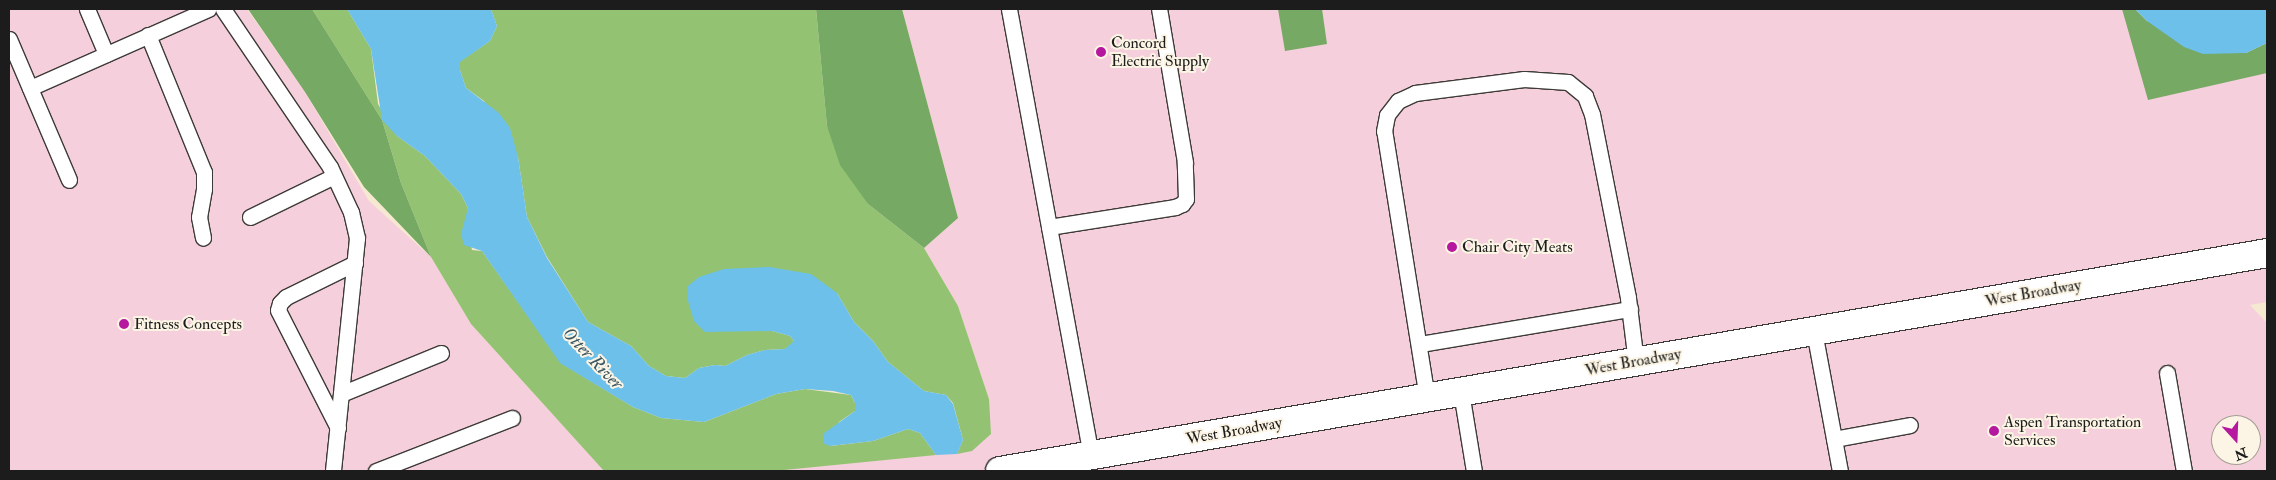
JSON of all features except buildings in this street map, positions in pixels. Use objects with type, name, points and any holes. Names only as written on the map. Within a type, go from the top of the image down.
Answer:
[{"type":"main road","name":"West Broadway","points":[[1000,471],[2267,253]]},
{"type":"lane","points":[[87,9],[106,54]]},
{"type":"lane","points":[[30,88],[208,9]]},
{"type":"lane","points":[[223,9],[334,176],[346,198],[358,238],[333,471]]},
{"type":"lane","points":[[1009,9],[1092,455]]},
{"type":"lane","points":[[1049,227],[1175,208],[1186,199],[1185,162],[1159,9]]},
{"type":"lane","points":[[148,35],[204,172],[204,189],[199,217],[204,238]]},
{"type":"lane","points":[[9,39],[69,180]]},
{"type":"lane","points":[[1427,398],[1420,344],[1384,131],[1387,115],[1398,101],[1415,93],[1524,80],[1540,80],[1568,82],[1585,96],[1592,114],[1630,309],[1636,362]]},
{"type":"lane","points":[[250,217],[334,176]]},
{"type":"lane","points":[[338,428],[278,310],[280,302],[286,297],[355,263]]},
{"type":"lane","points":[[1420,344],[1630,309]]},
{"type":"lane","points":[[1814,331],[1840,471]]},
{"type":"lane","points":[[341,394],[441,353]]},
{"type":"lane","points":[[2167,373],[2184,471]]},
{"type":"lane","points":[[1461,392],[1474,471]]},
{"type":"lane","points":[[376,471],[512,418]]},
{"type":"lane","points":[[1834,439],[1910,425]]},
{"type":"shaded area","points":[[9,9],[247,9],[305,92],[369,201],[431,257],[471,324],[604,471],[9,471]]},
{"type":"shaded area","points":[[902,9],[2267,9],[2267,302],[2250,305],[2267,323],[2267,471],[748,471],[984,441],[989,399],[958,306],[924,248],[958,218]]},
{"type":"green space","points":[[248,9],[312,9],[382,120],[401,183],[431,257],[364,187],[305,92]]},
{"type":"green space","points":[[312,9],[347,9],[371,49],[378,104],[397,136],[425,156],[461,194],[468,208],[466,221],[472,250],[482,251],[561,363],[633,407],[661,418],[704,422],[776,394],[805,389],[851,395],[855,403],[855,411],[839,422],[830,446],[873,441],[908,429],[920,433],[936,455],[774,471],[604,471],[471,324],[431,257],[401,183],[382,120]]},
{"type":"green space","points":[[491,9],[816,9],[827,126],[868,204],[924,248],[958,306],[989,399],[991,434],[972,451],[957,454],[963,440],[953,403],[946,395],[924,391],[888,362],[873,341],[854,322],[837,293],[747,330],[772,331],[790,336],[794,341],[793,344],[785,349],[765,350],[747,355],[725,366],[715,365],[699,368],[685,378],[666,376],[649,366],[631,346],[588,322],[547,257],[527,217],[518,157],[484,101],[466,88],[460,70],[459,62],[490,41],[497,26]]},
{"type":"green space","points":[[816,9],[902,9],[958,218],[924,248],[868,204],[840,165],[827,126]]},
{"type":"green space","points":[[1278,9],[1322,9],[1327,44],[1285,51]]},
{"type":"green space","points":[[2122,9],[2135,9],[2147,21],[2246,53],[2267,43],[2267,73],[2148,100]]},
{"type":"water","name":"Otter River","points":[[347,9],[491,9],[497,26],[490,41],[460,62],[460,70],[466,88],[499,113],[510,128],[518,157],[527,217],[547,258],[588,322],[631,346],[649,366],[666,376],[685,378],[699,368],[715,365],[725,366],[747,355],[765,350],[785,349],[794,341],[790,336],[772,331],[705,332],[694,321],[688,301],[688,286],[699,277],[724,269],[769,267],[811,274],[837,293],[854,322],[873,341],[888,362],[924,391],[946,395],[953,404],[963,440],[957,454],[936,455],[920,433],[908,429],[873,441],[830,446],[823,443],[823,434],[855,411],[855,403],[851,395],[833,391],[805,389],[776,394],[704,422],[661,418],[633,407],[560,363],[482,251],[464,245],[461,234],[468,208],[461,194],[425,156],[397,136],[382,120],[371,49]]},
{"type":"water","points":[[2135,9],[2267,9],[2267,43],[2246,53],[2203,54],[2184,47],[2147,21]]},
{"type":"place","name":"Concord Electric Supply","points":[[1101,52]]},
{"type":"place","name":"Chair City Meats","points":[[1452,247]]},
{"type":"place","name":"Fitness Concepts","points":[[124,324]]},
{"type":"place","name":"Aspen Transportation Services","points":[[1994,431]]}]
